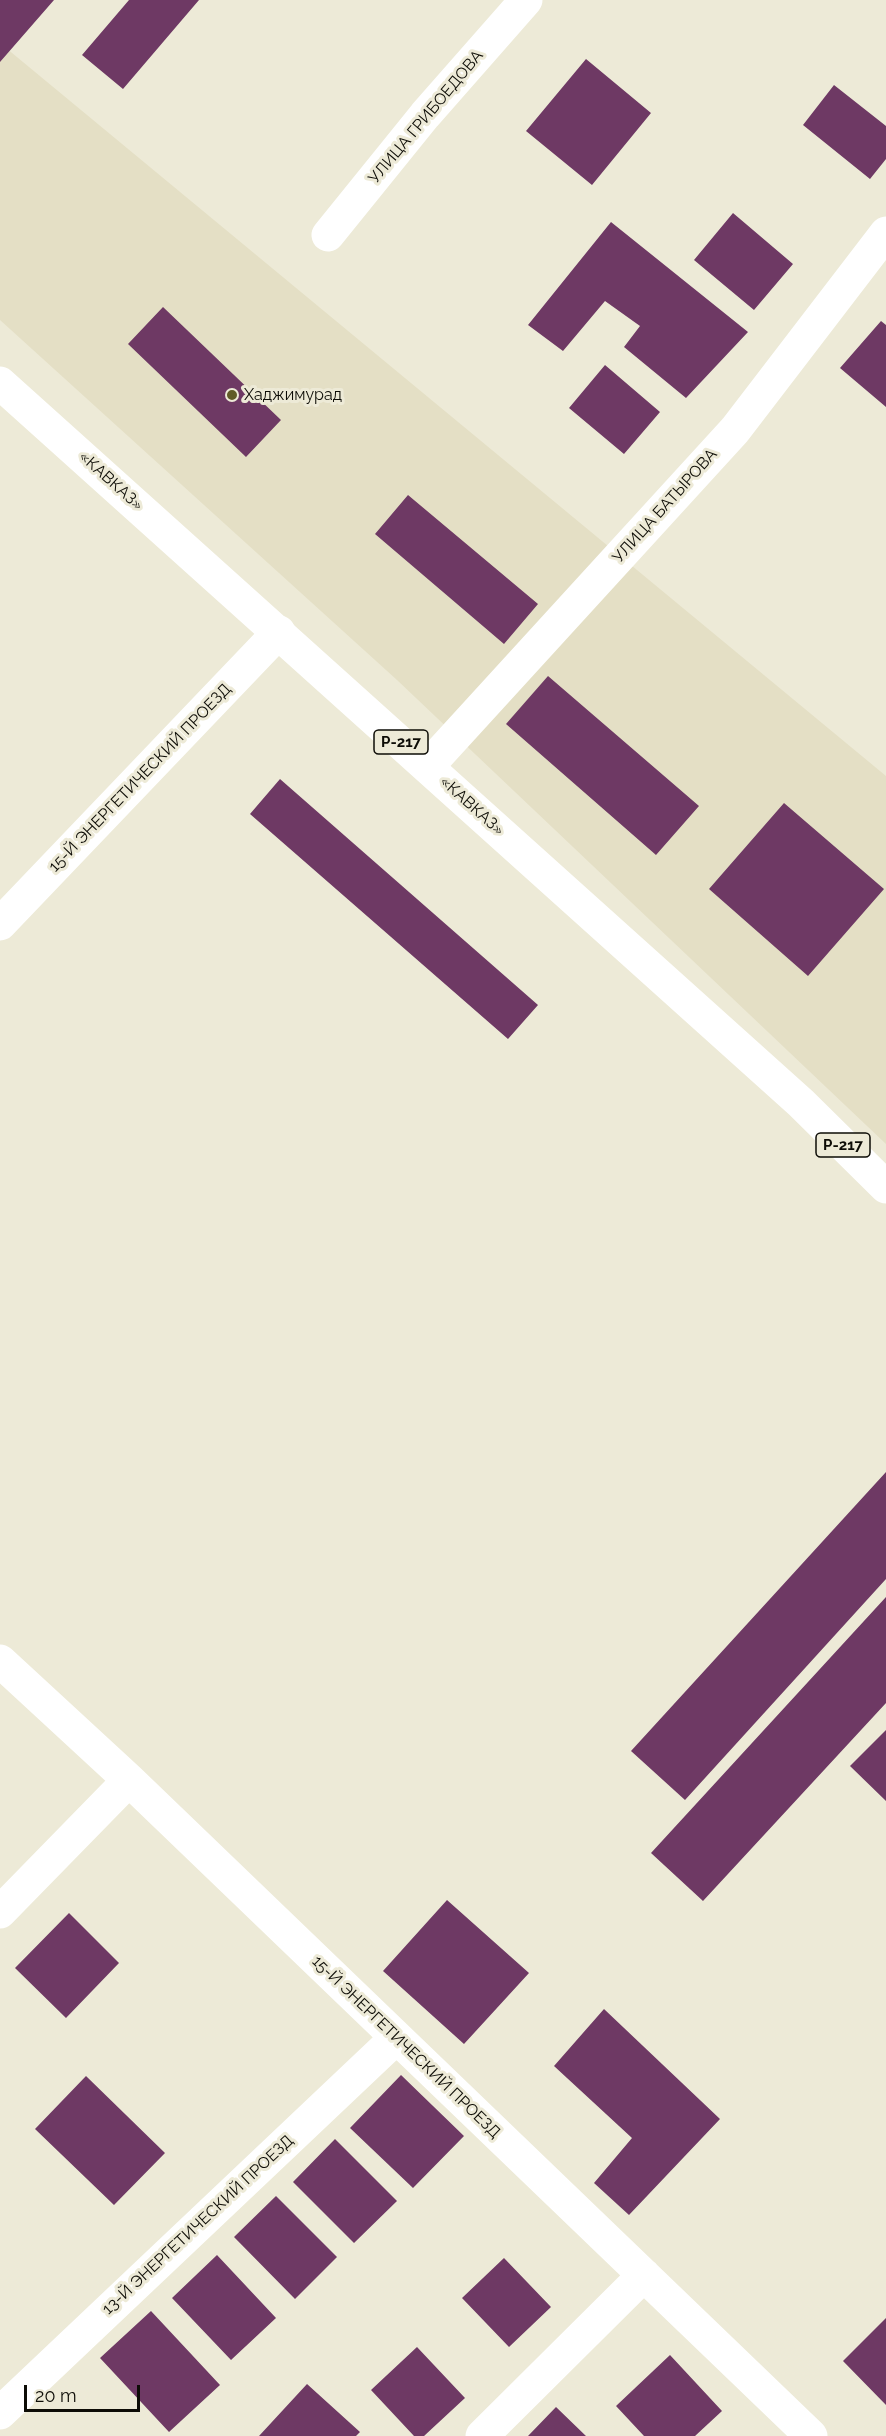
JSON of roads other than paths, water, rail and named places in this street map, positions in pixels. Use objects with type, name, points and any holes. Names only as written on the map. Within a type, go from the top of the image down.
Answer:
[{"type":"main road","name":"УЛИЦА ГРИБОЕДОВА","points":[[328,236],[425,114],[526,0]]},
{"type":"main road","name":"УЛИЦА БАТЫРОВА","points":[[428,766],[735,430],[886,233]]},
{"type":"main road","name":"«КАВКАЗ»","points":[[0,382],[801,1103],[886,1187]]},
{"type":"main road","name":"15-Й ЭНЕРГЕТИЧЕСКИЙ ПРОЕЗД","points":[[0,924],[279,632]]},
{"type":"main road","name":"15-Й ЭНЕРГЕТИЧЕСКИЙ ПРОЕЗД","points":[[0,1661],[129,1780],[811,2436]]},
{"type":"main road","points":[[0,1912],[129,1780]]},
{"type":"main road","name":"13-Й ЭНЕРГЕТИЧЕСКИЙ ПРОЕЗД","points":[[0,2413],[396,2038]]},
{"type":"main road","points":[[483,2436],[644,2275]]},
{"type":"place","name":"Хаджимурад","points":[[232,395]]}]
